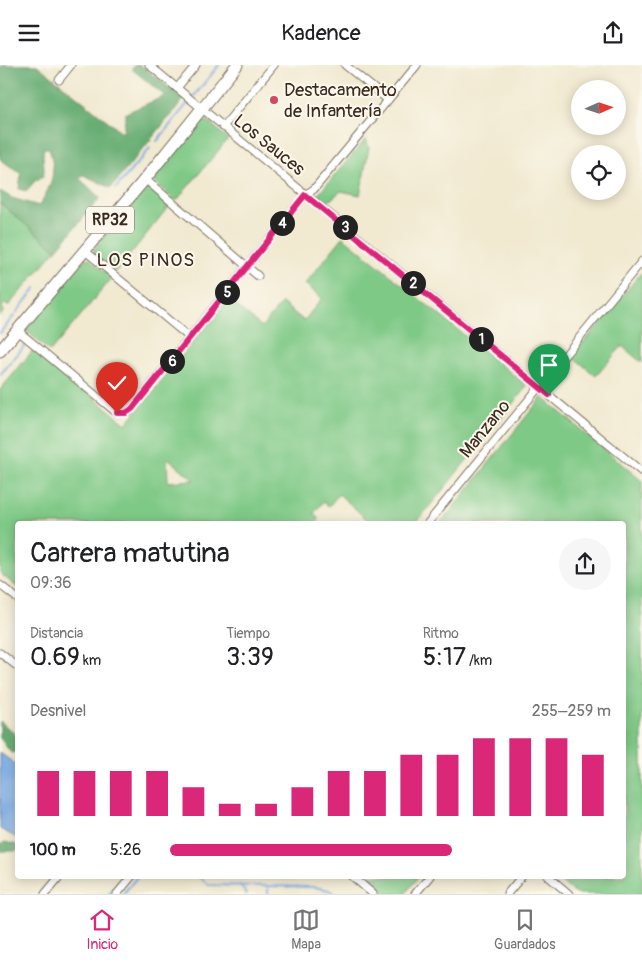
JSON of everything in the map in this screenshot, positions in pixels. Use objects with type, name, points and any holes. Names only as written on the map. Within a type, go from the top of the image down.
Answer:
[{"type":"main road","name":"RP32","points":[[0,351],[237,65]]},
{"type":"street","points":[[59,80],[71,65]]},
{"type":"street","name":"Los Sauces","points":[[149,65],[642,472]]},
{"type":"street","points":[[177,87],[196,65]]},
{"type":"street","points":[[223,127],[274,65]]},
{"type":"street","points":[[345,65],[388,100]]},
{"type":"street","points":[[18,330],[117,413],[126,413],[132,409],[305,195],[314,189],[418,65]]},
{"type":"street","points":[[144,179],[258,276]]},
{"type":"street","points":[[84,250],[190,338]]},
{"type":"street","name":"Manzano","points":[[429,521],[642,261]]},
{"type":"street","points":[[0,585],[15,597]]},
{"type":"street","points":[[0,653],[15,665]]},
{"type":"street","points":[[45,894],[58,879]]},
{"type":"street","points":[[117,894],[130,879]]},
{"type":"street","points":[[356,879],[373,894]]},
{"type":"street","points":[[415,894],[428,879]]},
{"type":"street","points":[[507,894],[520,879]]},
{"type":"street","points":[[552,879],[569,894]]},
{"type":"green space","points":[[3,65],[37,65],[123,133],[126,113],[165,96],[132,69],[135,65],[140,65],[184,99],[111,188],[84,175],[79,178],[100,198],[56,250],[0,203],[0,191],[12,198],[39,206],[50,185],[53,172],[49,148],[44,148],[43,177],[35,181],[26,191],[19,189],[21,174],[0,159],[0,69]]},
{"type":"green space","points":[[208,121],[228,139],[176,201],[156,184],[154,179],[202,122]]},
{"type":"green space","points":[[366,139],[369,147],[360,195],[341,191],[325,204],[317,196]]},
{"type":"green space","points":[[144,188],[150,189],[169,206],[116,272],[94,254],[94,249]]},
{"type":"green space","points":[[0,203],[56,250],[9,305],[4,304],[2,307],[4,311],[0,316]]},
{"type":"green space","points":[[343,237],[527,386],[417,521],[369,521],[339,494],[329,506],[323,502],[314,513],[318,521],[15,521],[15,585],[0,573],[0,390],[34,349],[126,424],[228,299],[262,327],[282,303],[304,321],[322,298],[305,284]],"holes":[[[167,458],[168,458],[194,480],[168,482]]]},
{"type":"green space","points":[[88,258],[112,278],[50,352],[27,331],[28,327],[85,259]]},
{"type":"green space","points":[[642,272],[642,363],[622,346],[596,376],[572,356]]},
{"type":"green space","points":[[542,397],[642,481],[642,894],[576,894],[558,879],[626,879],[626,521],[442,521]]},
{"type":"green space","points":[[0,721],[15,734],[15,752],[11,753],[0,738]]},
{"type":"green space","points":[[5,842],[15,844],[15,851],[0,851],[0,845]]},
{"type":"green space","points":[[370,879],[417,879],[405,894],[387,894]]},
{"type":"water","points":[[0,753],[15,764],[15,837],[0,829]]},
{"type":"waterway","points":[[194,96],[219,65]]},
{"type":"waterway","points":[[157,141],[188,103]]},
{"type":"waterway","points":[[116,188],[150,148]]},
{"type":"waterway","points":[[16,313],[36,288]]},
{"type":"waterway","points":[[0,333],[14,316]]},
{"type":"waterway","points":[[0,375],[25,345]]},
{"type":"waterway","points":[[109,894],[122,879]]},
{"type":"waterway","points":[[123,894],[136,879]]},
{"type":"waterway","points":[[201,879],[209,885],[315,887],[329,890],[335,894]]},
{"type":"waterway","points":[[240,885],[246,894]]},
{"type":"waterway","points":[[268,886],[268,894]]},
{"type":"place","name":"Destacamento de Infantería","points":[[274,100]]},
{"type":"district","name":"LOS PINOS","points":[[146,260]]},
{"type":"route","points":[[117,413],[130,412],[305,195],[549,395]]}]
